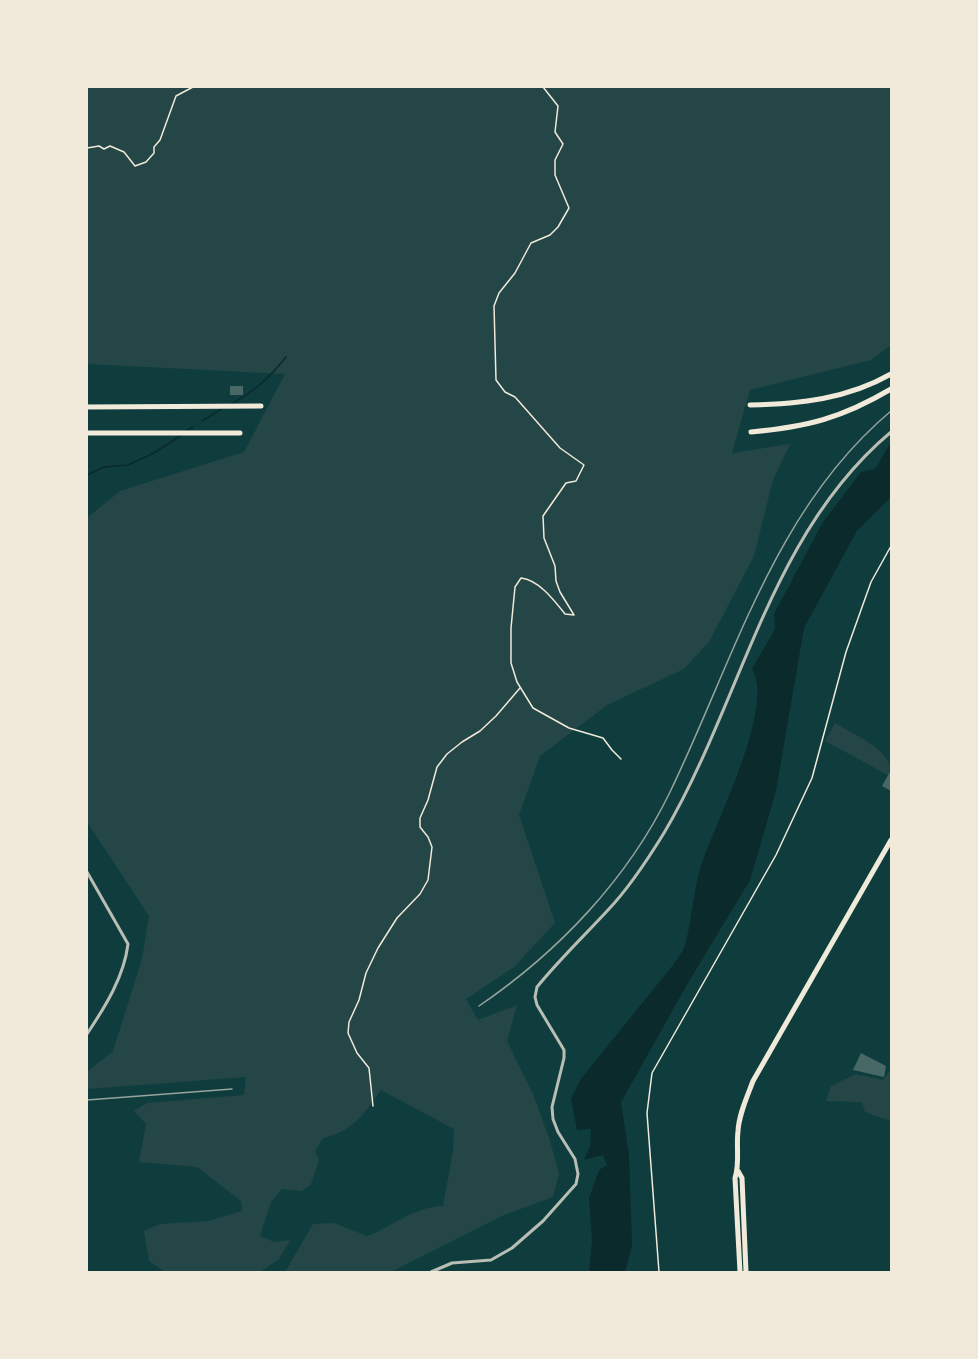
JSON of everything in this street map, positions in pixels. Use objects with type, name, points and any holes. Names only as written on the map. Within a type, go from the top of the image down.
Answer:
[{"type":"main road","points":[[750,405],[799,403],[831,398],[864,387],[891,374]]},
{"type":"main road","points":[[751,432],[823,421],[848,412],[891,389]]},
{"type":"main road","points":[[87,407],[261,406]]},
{"type":"main road","points":[[87,433],[240,433]]},
{"type":"main road","points":[[740,1272],[735,1179],[738,1171],[738,1129],[753,1081],[891,840]]},
{"type":"main road","points":[[738,1171],[742,1178],[746,1272]]},
{"type":"street","points":[[431,1272],[452,1263],[492,1260],[512,1248],[543,1221],[576,1184],[578,1174],[575,1159],[558,1132],[553,1119],[552,1107],[564,1050],[537,1005],[535,997],[537,987],[608,910],[639,870],[664,832],[804,536],[852,469],[891,432]]},
{"type":"street","points":[[87,872],[128,944],[122,969],[110,996],[87,1034]]},
{"type":"path","points":[[87,148],[99,146],[104,149],[110,146],[124,152],[135,166],[146,162],[154,153],[154,147],[160,140],[176,96],[193,87]]},
{"type":"path","points":[[543,87],[558,106],[555,132],[562,144],[555,160],[555,175],[569,208],[558,228],[550,235],[531,243],[515,273],[499,293],[494,306],[496,380],[505,392],[515,397],[560,448],[584,465],[576,481],[566,483],[543,516],[544,538],[555,566],[556,581],[574,615],[565,614],[552,598],[529,579],[520,578],[515,587],[511,628],[512,663],[520,687],[533,708],[569,728],[596,734],[603,738],[621,759]]},
{"type":"path","points":[[659,1272],[647,1113],[652,1073],[776,855],[812,778],[846,652],[871,582],[891,546]]},
{"type":"path","points":[[373,1106],[369,1068],[357,1053],[348,1033],[349,1022],[359,1000],[366,973],[378,948],[397,918],[420,894],[428,880],[432,848],[428,837],[420,827],[420,818],[437,767],[447,754],[480,731],[496,716],[520,687]]},
{"type":"shaded area","points":[[87,87],[891,87],[891,345],[871,360],[750,390],[732,453],[790,444],[773,480],[754,556],[709,642],[684,669],[607,705],[540,756],[519,815],[555,923],[514,967],[466,999],[478,1020],[517,1005],[507,1041],[533,1094],[550,1141],[559,1174],[553,1197],[504,1215],[391,1272],[285,1272],[313,1224],[334,1223],[367,1236],[413,1213],[443,1206],[453,1151],[454,1129],[381,1090],[363,1114],[350,1126],[323,1138],[315,1151],[319,1160],[311,1184],[302,1191],[282,1189],[271,1202],[260,1236],[274,1242],[290,1240],[279,1259],[260,1272],[165,1272],[149,1261],[144,1231],[160,1224],[209,1221],[242,1211],[241,1201],[197,1167],[139,1162],[146,1124],[134,1111],[147,1103],[244,1095],[246,1077],[87,1089],[87,1072],[113,1051],[142,959],[149,916],[87,822],[87,518],[120,491],[244,452],[285,374],[87,364]]},
{"type":"shaded area","points":[[891,442],[891,497],[857,531],[804,628],[776,791],[750,880],[688,983],[621,1102],[629,1155],[632,1246],[625,1272],[589,1272],[592,1240],[589,1198],[599,1170],[607,1165],[603,1155],[584,1160],[590,1146],[591,1129],[577,1130],[571,1099],[580,1080],[683,950],[700,869],[750,738],[756,711],[757,687],[752,669],[775,629],[774,614],[823,522],[861,472],[875,469]]},
{"type":"shaded area","points":[[835,723],[881,752],[890,767],[888,775],[825,741]]},
{"type":"shaded area","points":[[891,1069],[891,1121],[865,1112],[862,1102],[826,1101],[831,1086],[856,1074],[883,1080]]},
{"type":"building","points":[[230,386],[243,386],[243,395],[230,395]]},
{"type":"building","points":[[891,770],[891,791],[882,786]]},
{"type":"building","points":[[861,1053],[886,1066],[884,1077],[853,1070]]},
{"type":"waterway","points":[[233,403],[262,383],[286,357]]},
{"type":"waterway","points":[[202,421],[223,408]]},
{"type":"waterway","points":[[186,431],[193,427]]},
{"type":"waterway","points":[[87,475],[104,467],[128,465],[154,453],[180,436]]},
{"type":"railway","points":[[479,1006],[508,985],[563,937],[612,884],[634,855],[670,792],[737,639],[787,540],[816,493],[851,450],[891,411]]},
{"type":"railway","points":[[87,1100],[232,1089]]}]
